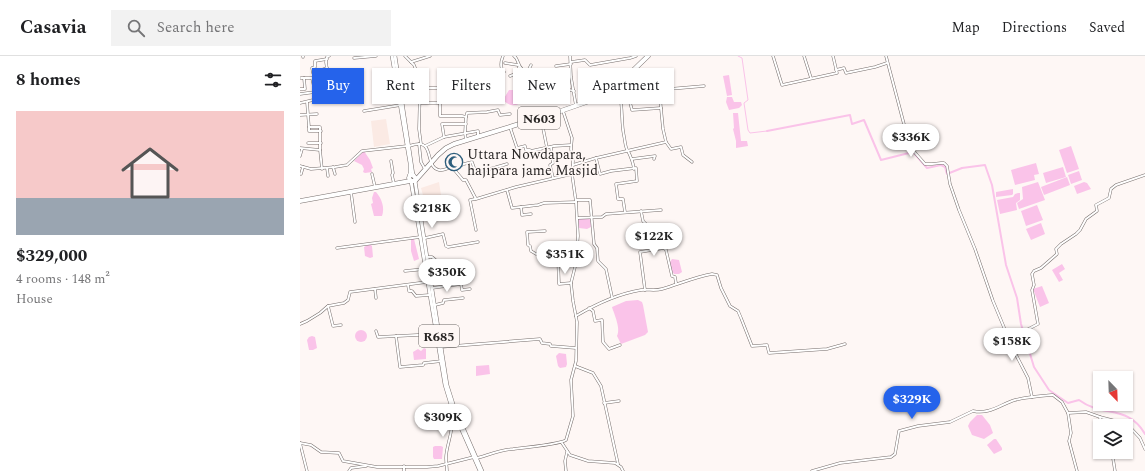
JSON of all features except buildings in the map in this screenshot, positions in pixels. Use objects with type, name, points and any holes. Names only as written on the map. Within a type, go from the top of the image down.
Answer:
[{"type":"highway","name":"N603","points":[[635,68],[648,56]]},
{"type":"highway","name":"N603","points":[[300,202],[394,184],[412,178],[425,169],[446,148],[454,144],[584,104]]},
{"type":"main road","points":[[394,56],[408,146]]},
{"type":"main road","points":[[394,56],[412,178]]},
{"type":"main road","name":"R685","points":[[412,178],[432,288],[441,346],[445,385],[452,408],[468,441]]},
{"type":"main road","name":"R685","points":[[426,258],[428,282],[437,334],[451,400],[481,471]]},
{"type":"street","points":[[327,68],[327,56],[329,56]]},
{"type":"street","points":[[354,58],[376,56]]},
{"type":"street","points":[[405,56],[415,68]]},
{"type":"street","points":[[411,62],[430,56]]},
{"type":"street","points":[[502,68],[503,56]]},
{"type":"street","points":[[510,76],[518,73],[519,66],[517,58],[514,56]]},
{"type":"street","points":[[570,56],[571,77],[576,107]]},
{"type":"street","points":[[556,66],[585,60],[590,65],[636,56]]},
{"type":"street","points":[[773,56],[782,85],[837,73],[833,56]]},
{"type":"street","points":[[804,56],[811,78]]},
{"type":"street","points":[[886,56],[910,147],[925,164],[944,163],[947,166],[950,184],[959,210],[975,249],[993,301],[1028,378],[1032,397]]},
{"type":"street","points":[[312,68],[316,67],[315,61],[327,59]]},
{"type":"street","points":[[505,63],[522,68]]},
{"type":"street","points":[[836,70],[844,68],[846,73],[887,63]]},
{"type":"street","points":[[300,89],[305,89],[302,78],[312,78]]},
{"type":"street","points":[[674,89],[704,86]]},
{"type":"street","points":[[570,90],[574,91]]},
{"type":"street","points":[[300,94],[312,92]]},
{"type":"street","points":[[300,103],[312,100]]},
{"type":"street","points":[[307,102],[309,127],[320,127],[321,131],[320,150],[322,169]]},
{"type":"street","points":[[429,103],[440,102],[440,116],[466,117]]},
{"type":"street","points":[[420,104],[419,129],[421,162],[425,169]]},
{"type":"street","points":[[621,104],[622,123],[627,151],[630,154],[634,168],[636,168],[637,181],[616,184],[618,198],[623,199],[625,212]]},
{"type":"street","points":[[630,104],[632,110],[662,108]]},
{"type":"street","points":[[661,104],[663,129],[666,142],[671,149],[681,147],[683,155],[692,162]]},
{"type":"street","points":[[364,111],[401,105]]},
{"type":"street","points":[[466,140],[465,134],[467,113],[498,110],[500,115],[510,114]]},
{"type":"street","points":[[307,471],[300,443],[311,445],[321,452],[338,453],[343,461],[367,466],[434,467],[513,449],[562,443],[566,440],[573,416],[571,385],[576,361],[576,316],[572,301],[571,283],[575,267],[578,218],[572,174],[572,138],[563,111]]},
{"type":"street","points":[[300,115],[317,114]]},
{"type":"street","points":[[541,117],[547,148]]},
{"type":"street","points":[[444,136],[442,124],[466,124]]},
{"type":"street","points":[[510,127],[517,148],[525,146],[526,150],[532,151],[571,145]]},
{"type":"street","points":[[425,146],[444,136],[465,134],[478,130],[478,136]]},
{"type":"street","points":[[572,165],[666,142]]},
{"type":"street","points":[[308,143],[321,144]]},
{"type":"street","points":[[301,174],[301,167],[322,169],[347,165],[362,151],[420,144],[425,146],[431,163],[437,169],[440,170],[452,167],[463,180],[466,180],[475,199]]},
{"type":"street","points":[[551,147],[553,163],[550,165],[553,178]]},
{"type":"street","points":[[300,156],[301,148],[320,150]]},
{"type":"street","points":[[632,159],[655,156],[654,159]]},
{"type":"street","points":[[596,158],[600,174],[634,168]]},
{"type":"street","points":[[391,161],[394,184]]},
{"type":"street","points":[[454,169],[472,162],[476,173],[507,164]]},
{"type":"street","points":[[333,167],[335,174]]},
{"type":"street","points":[[327,168],[328,176]]},
{"type":"street","points":[[372,174],[375,188]]},
{"type":"street","points":[[476,230],[470,200],[572,174]]},
{"type":"street","points":[[1009,339],[1038,324],[1032,290],[1034,285],[1032,274],[1034,271],[1041,268],[1057,254],[1056,250],[1061,244],[1080,230],[1086,219],[1097,211],[1096,204],[1109,198],[1111,189],[1116,185],[1145,176]]},
{"type":"street","points":[[507,190],[512,208],[552,202],[590,200],[594,244],[597,248],[598,261],[606,269],[612,297]]},
{"type":"street","points":[[351,192],[355,222]]},
{"type":"street","points":[[521,207],[522,215],[531,214]]},
{"type":"street","points":[[578,218],[602,218],[606,214],[661,210]]},
{"type":"street","points":[[641,211],[643,221],[650,233],[651,250]]},
{"type":"street","points":[[545,231],[527,232],[528,245],[530,246],[531,251],[536,254],[558,258],[559,284],[571,283]]},
{"type":"street","points":[[337,248],[422,238],[443,234],[446,246],[448,247],[478,242]]},
{"type":"street","points":[[645,290],[640,252],[664,248],[666,250],[672,276],[675,277],[676,284]]},
{"type":"street","points":[[426,258],[432,257],[440,264],[467,262],[468,273],[472,274]]},
{"type":"street","points":[[405,271],[426,268]]},
{"type":"street","points":[[576,316],[612,297],[645,290],[658,290],[704,275],[712,274],[717,275],[721,288],[730,306],[738,311],[752,346],[767,345],[769,353],[827,349],[845,344]]},
{"type":"street","points":[[300,324],[307,321],[328,306],[344,303],[348,300],[350,292],[428,282]]},
{"type":"street","points":[[432,288],[461,284],[462,290],[470,289]]},
{"type":"street","points":[[408,285],[409,291],[412,291],[416,296],[431,295]]},
{"type":"street","points":[[375,289],[376,298]]},
{"type":"street","points":[[434,305],[443,303],[444,300],[463,298]]},
{"type":"street","points":[[328,306],[333,326],[340,325]]},
{"type":"street","points":[[589,308],[592,311],[595,321],[602,320],[603,342],[608,349],[620,346]]},
{"type":"street","points":[[376,331],[378,337],[437,334]]},
{"type":"street","points":[[396,336],[400,368],[442,361]]},
{"type":"street","points":[[441,346],[540,339],[542,343],[550,344],[550,346],[576,348]]},
{"type":"street","points":[[575,366],[593,373],[601,386],[618,464],[623,471]]},
{"type":"street","points":[[812,471],[840,463],[891,457],[895,454],[899,431],[918,426],[950,422],[973,411],[980,413],[989,411],[1015,400],[1032,397],[1053,396],[1062,402],[1068,413],[1071,433],[1069,441],[1077,471]]},
{"type":"street","points":[[604,403],[619,401]]},
{"type":"street","points":[[447,471],[448,464],[446,459],[451,434],[452,424],[450,411],[452,408]]},
{"type":"street","points":[[1068,413],[1086,412],[1127,424],[1140,438],[1145,449]]},
{"type":"street","points":[[562,443],[567,452],[574,457],[588,461],[618,464]]},
{"type":"street","points":[[566,471],[567,452]]},
{"type":"street","points":[[1113,459],[1115,471]]},
{"type":"street","points":[[349,471],[351,468],[367,466]]},
{"type":"street","points":[[404,466],[404,471]]},
{"type":"shaded area","points":[[729,75],[732,95],[727,96],[723,76]]},
{"type":"shaded area","points":[[509,90],[513,90],[513,104],[518,104],[510,105],[505,102],[505,97]]},
{"type":"shaded area","points":[[727,97],[732,97],[734,102],[741,102],[742,105],[739,108],[729,110],[726,102]]},
{"type":"shaded area","points":[[733,113],[738,113],[741,141],[747,141],[748,146],[736,148],[733,129]]},
{"type":"shaded area","points":[[386,119],[390,144],[374,147],[371,121]]},
{"type":"shaded area","points":[[1071,146],[1079,169],[1067,173],[1059,150]]},
{"type":"shaded area","points":[[364,151],[370,160],[373,168],[371,169],[372,172],[363,172],[364,169],[362,165],[354,161]]},
{"type":"shaded area","points":[[1036,163],[1039,174],[1034,175],[1035,180],[1015,185],[1011,170]]},
{"type":"shaded area","points":[[1063,167],[1066,177],[1046,183],[1043,173]]},
{"type":"shaded area","points":[[1079,171],[1082,180],[1071,184],[1068,175]]},
{"type":"shaded area","points":[[1067,177],[1070,185],[1044,195],[1041,187]]},
{"type":"shaded area","points":[[439,182],[441,195],[424,199],[421,188]]},
{"type":"shaded area","points":[[1038,182],[1045,200],[1019,209],[1017,203],[1023,199],[1022,187]]},
{"type":"shaded area","points":[[1084,182],[1087,183],[1091,189],[1077,194],[1074,186]]},
{"type":"shaded area","points":[[1013,189],[1012,195],[996,197],[996,192]]},
{"type":"shaded area","points":[[374,192],[378,195],[382,204],[382,216],[374,216],[371,204],[373,203],[372,198]]},
{"type":"shaded area","points":[[1020,193],[1020,200],[1016,203],[1017,210],[1000,214],[997,200],[1013,197]]},
{"type":"shaded area","points":[[1037,205],[1043,220],[1026,226],[1021,211]]},
{"type":"shaded area","points":[[580,218],[590,218],[591,227],[587,229],[579,228],[578,220]]},
{"type":"shaded area","points":[[1041,223],[1045,234],[1031,240],[1026,229]]},
{"type":"shaded area","points":[[411,239],[414,239],[419,259],[414,261],[411,251]]},
{"type":"shaded area","points":[[557,241],[562,243],[564,248],[562,253],[557,255],[552,253],[550,248],[552,243]]},
{"type":"shaded area","points":[[370,244],[372,246],[373,257],[370,258],[365,256],[364,247]]},
{"type":"shaded area","points":[[672,259],[679,260],[682,272],[679,274],[674,274],[671,270],[670,262]]},
{"type":"shaded area","points":[[1062,264],[1065,269],[1059,273],[1063,280],[1059,282],[1052,270]]},
{"type":"shaded area","points":[[1042,286],[1049,303],[1040,307],[1033,289]]},
{"type":"shaded area","points":[[638,300],[642,302],[643,305],[648,332],[645,335],[621,344],[617,336],[618,325],[612,307],[626,301]]},
{"type":"shaded area","points":[[361,330],[365,332],[367,336],[365,340],[361,342],[357,340],[355,336],[357,332]]},
{"type":"shaded area","points":[[312,336],[315,337],[317,348],[309,350],[307,340]]},
{"type":"shaded area","points":[[424,348],[426,349],[426,359],[414,360],[413,352],[418,349],[421,351]]},
{"type":"shaded area","points":[[559,353],[566,354],[566,367],[560,368],[558,366],[556,356]]},
{"type":"shaded area","points":[[489,365],[490,374],[476,376],[476,366]]},
{"type":"shaded area","points":[[977,415],[982,415],[990,425],[993,433],[984,439],[972,435],[968,426]]},
{"type":"shaded area","points":[[996,439],[1002,450],[994,454],[987,445]]},
{"type":"shaded area","points":[[433,447],[443,447],[442,459],[434,459]]},
{"type":"waterway","points":[[738,56],[742,58],[748,100],[744,103],[748,130],[750,133],[767,131]]},
{"type":"waterway","points":[[767,131],[850,115],[852,124],[864,120],[881,160],[913,152],[927,168],[941,165],[945,167],[947,174],[962,168]]},
{"type":"waterway","points":[[962,168],[985,165],[992,185],[1006,265],[1017,298],[1021,324],[1034,367],[1049,390],[1068,403],[1079,400],[1097,409],[1123,415],[1138,425],[1145,434]]},
{"type":"place","name":"Uttara Nowdapara, hajipara jame Masjid","points":[[454,162]]}]
